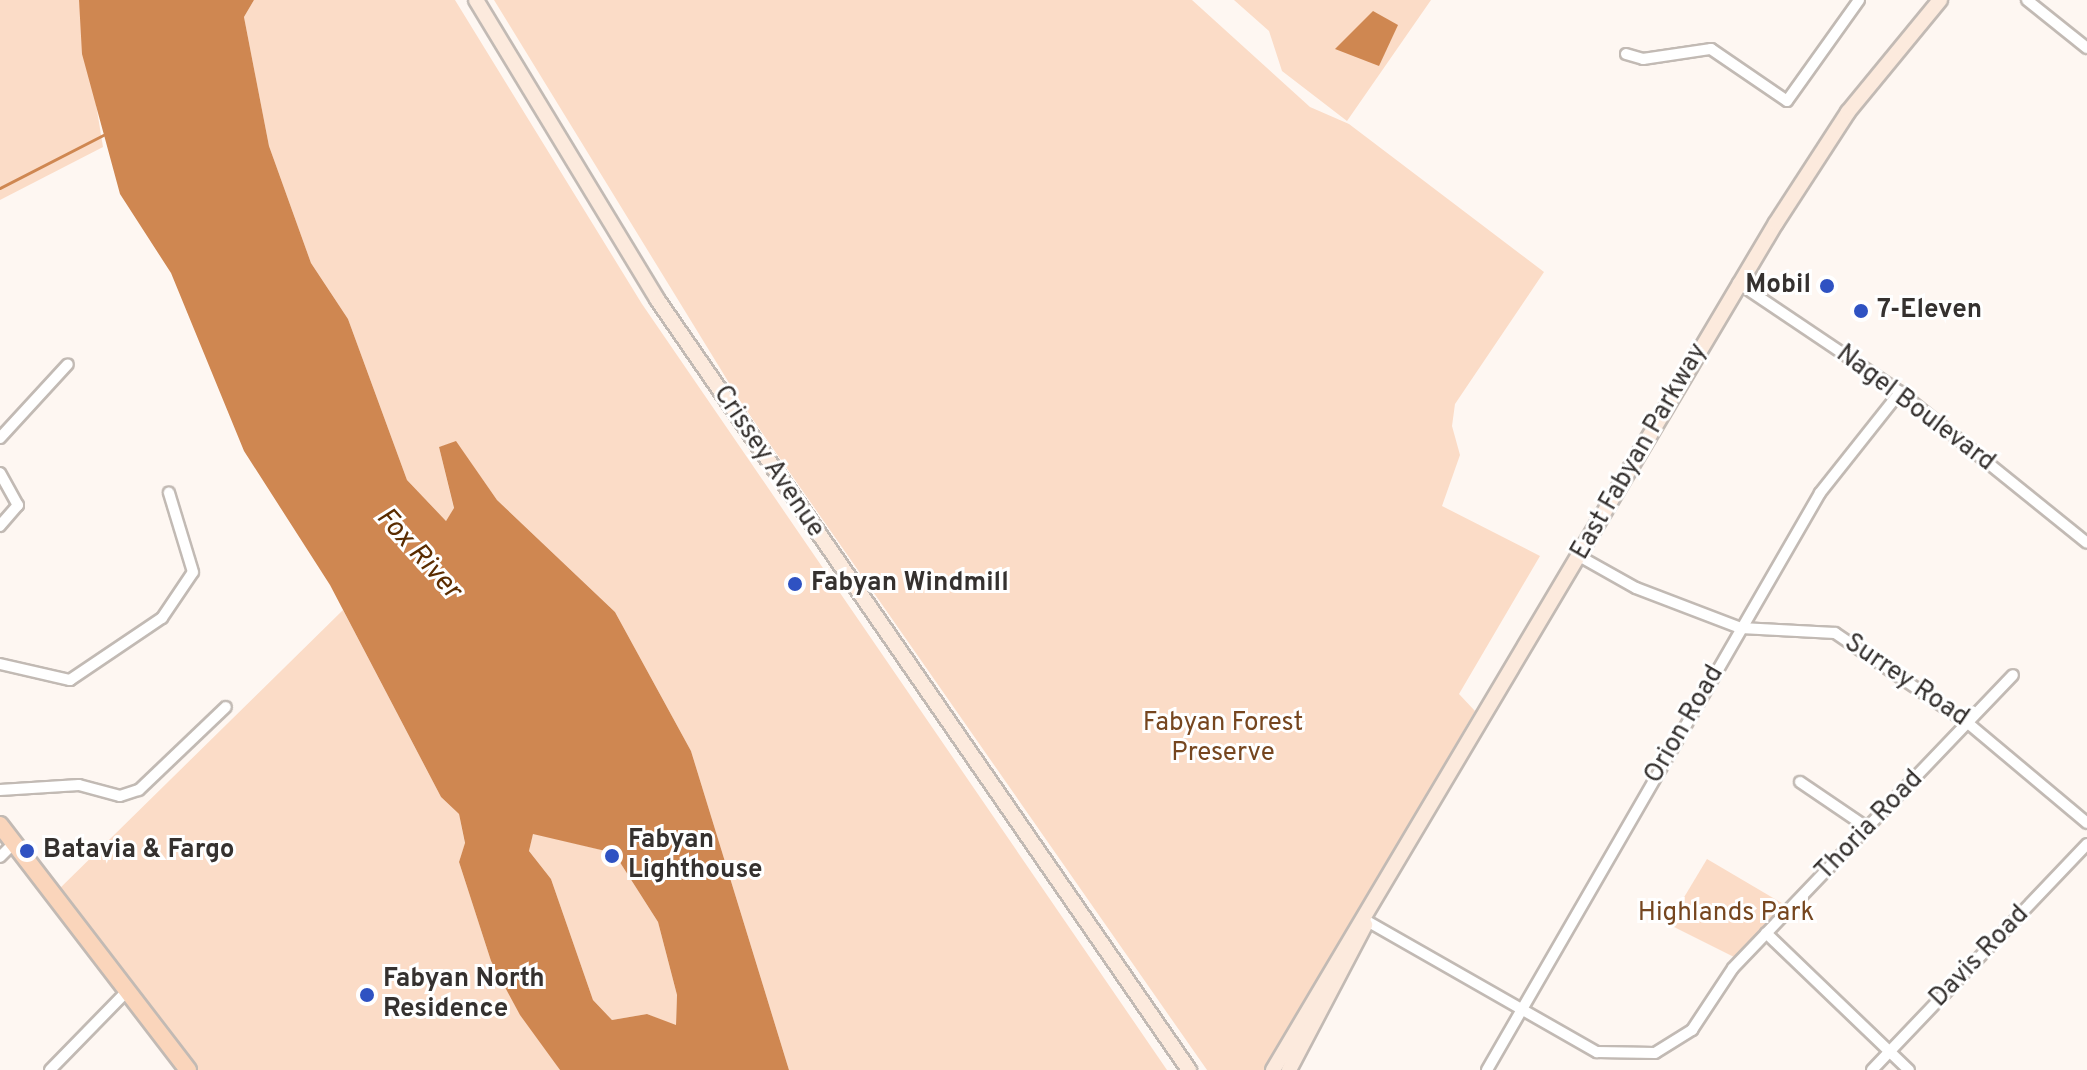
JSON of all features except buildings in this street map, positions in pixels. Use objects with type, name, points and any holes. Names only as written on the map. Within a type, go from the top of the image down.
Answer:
[{"type":"main road","name":"Crissey Avenue","points":[[476,0],[657,299],[1189,1070]]},
{"type":"main road","name":"East Fabyan Parkway","points":[[1273,1070],[1367,921],[1738,283],[1848,112],[1940,0]]},
{"type":"main road","points":[[0,825],[188,1070]]},
{"type":"main road","name":"East Fabyan Parkway","points":[[1289,1070],[1367,921]]},
{"type":"street","points":[[1626,54],[1643,59],[1711,49],[1787,101],[1859,0]]},
{"type":"street","points":[[2027,0],[2087,48]]},
{"type":"street","name":"Nagel Boulevard","points":[[1738,283],[1900,392],[2087,543]]},
{"type":"street","points":[[0,438],[68,364]]},
{"type":"street","name":"Orion Road","points":[[1487,1070],[1820,493],[1900,392]]},
{"type":"street","points":[[0,473],[18,505],[0,526]]},
{"type":"street","points":[[0,664],[70,680],[162,618],[193,572],[169,493]]},
{"type":"street","name":"Surrey Road","points":[[1579,556],[1606,571],[1741,628],[1835,633],[1969,724],[2087,823]]},
{"type":"street","name":"Thoria Road","points":[[1367,921],[1597,1052],[1655,1053],[1692,1030],[1766,933],[2013,675]]},
{"type":"street","points":[[0,790],[79,785],[120,796],[139,790],[226,707]]},
{"type":"street","points":[[1800,782],[1868,828]]},
{"type":"street","points":[[0,857],[13,844]]},
{"type":"street","name":"Davis Road","points":[[1872,1070],[2087,844]]},
{"type":"street","points":[[1766,933],[1909,1070]]},
{"type":"street","points":[[50,1070],[126,992]]},
{"type":"green space","points":[[0,0],[79,0],[103,147],[0,200]]},
{"type":"green space","points":[[254,0],[455,0],[642,304],[1167,1070],[789,1070],[691,751],[615,612],[497,500],[456,442],[439,447],[454,509],[446,521],[407,480],[348,319],[311,263],[269,146],[244,17]]},
{"type":"green space","name":"Fabyan Forest Preserve","points":[[494,0],[1192,0],[1310,107],[1349,124],[1544,272],[1455,404],[1452,426],[1460,455],[1442,506],[1540,556],[1459,694],[1475,711],[1265,1070],[1207,1070],[742,404]]},
{"type":"green space","points":[[1234,0],[1431,0],[1347,121],[1282,71],[1269,31]]},
{"type":"green space","points":[[343,610],[441,797],[459,814],[465,844],[459,862],[491,961],[560,1070],[198,1070],[55,893]]},
{"type":"green space","points":[[533,833],[614,853],[658,922],[677,995],[676,1026],[647,1014],[612,1020],[593,1000],[551,879],[529,851]]},
{"type":"green space","name":"Highlands Park","points":[[1707,859],[1787,906],[1736,958],[1668,924]]},
{"type":"water","name":"Fox River","points":[[79,0],[254,0],[244,17],[269,146],[311,263],[348,319],[407,480],[446,521],[454,508],[439,447],[456,441],[497,500],[615,612],[691,751],[789,1070],[560,1070],[520,1015],[491,961],[459,862],[465,843],[459,814],[441,797],[330,585],[244,451],[171,273],[120,194],[82,54]],"holes":[[[533,834],[614,853],[658,922],[677,995],[676,1025],[647,1014],[612,1020],[593,1000],[551,879],[529,851]]]},
{"type":"water","points":[[1373,11],[1398,25],[1379,66],[1335,49]]},
{"type":"waterway","points":[[0,188],[103,135]]},
{"type":"place","name":"Mobil","points":[[1827,286]]},
{"type":"place","name":"7-Eleven","points":[[1861,311]]},
{"type":"place","name":"Fabyan Windmill","points":[[795,584]]},
{"type":"place","name":"Batavia & Fargo","points":[[27,851]]},
{"type":"place","name":"Fabyan Lighthouse","points":[[612,856]]},
{"type":"place","name":"Fabyan North Residence","points":[[367,995]]}]
